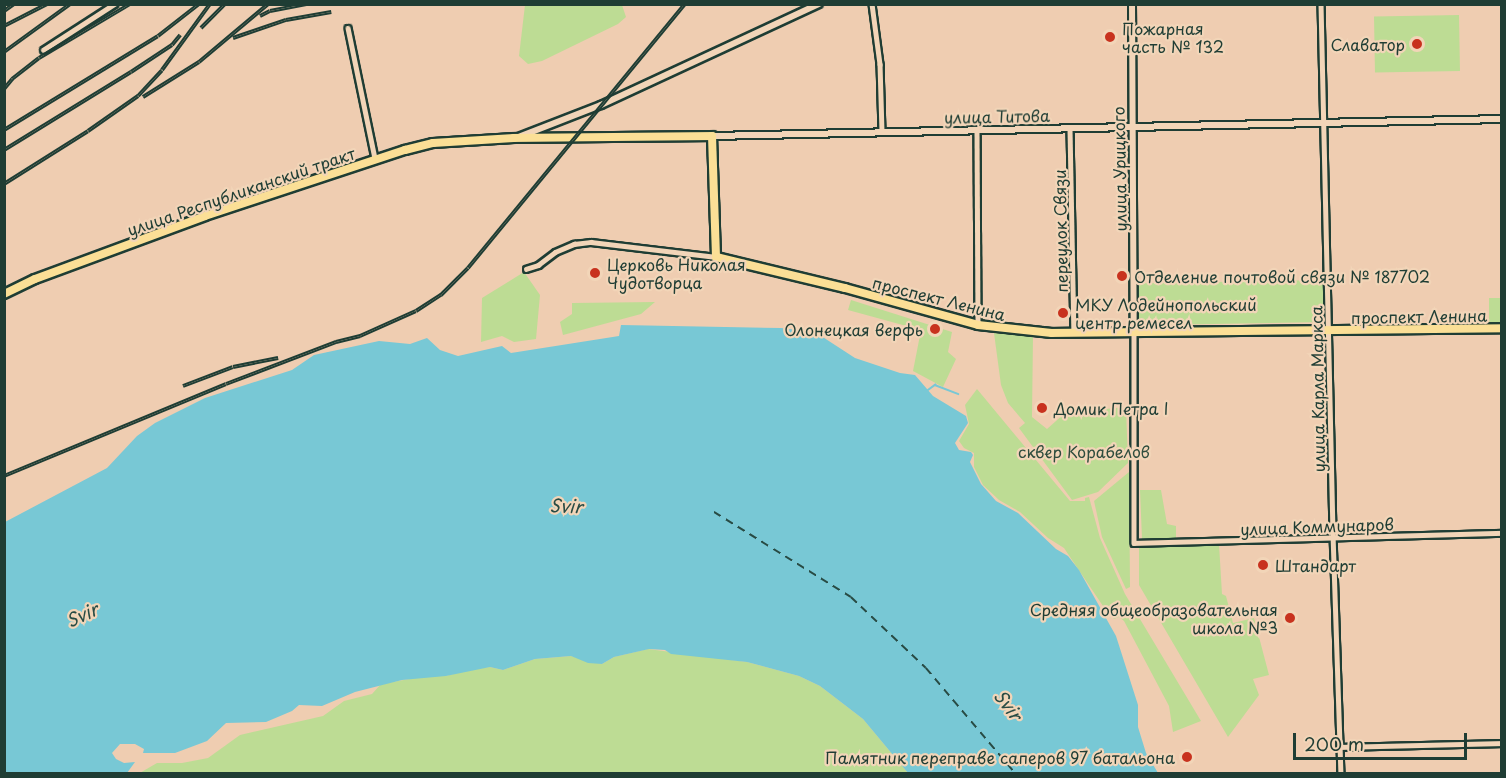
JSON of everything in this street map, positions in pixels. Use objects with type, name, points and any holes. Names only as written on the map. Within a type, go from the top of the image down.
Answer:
[{"type":"main road","name":"улица Титова","points":[[493,140],[712,136]]},
{"type":"main road","points":[[712,136],[716,257]]},
{"type":"main road","name":"улица Республиканский тракт","points":[[4,294],[35,279],[186,223],[375,158],[433,143],[493,140]]},
{"type":"main road","name":"проспект Ленина","points":[[716,257],[845,288],[978,326],[1035,333],[1502,328]]},
{"type":"street","points":[[43,50],[114,4]]},
{"type":"street","points":[[514,138],[601,105],[758,35],[819,4]]},
{"type":"street","points":[[872,4],[880,64],[882,131]]},
{"type":"street","name":"улица Урицкого","points":[[1132,4],[1134,333]]},
{"type":"street","name":"улица Карла Маркса","points":[[1321,4],[1333,537],[1341,774]]},
{"type":"street","points":[[348,28],[375,158]]},
{"type":"street","name":"улица Титова","points":[[712,136],[1502,119]]},
{"type":"street","name":"переулок Связи","points":[[1070,129],[1074,333]]},
{"type":"street","points":[[976,130],[978,326]]},
{"type":"street","name":"проспект Ленина","points":[[526,269],[538,265],[555,252],[574,244],[591,242],[716,257]]},
{"type":"street","name":"улица Коммунаров","points":[[1134,333],[1134,543],[1502,533]]},
{"type":"street","points":[[1340,747],[1502,743]]},
{"type":"green space","points":[[525,5],[622,5],[626,17],[618,24],[542,61],[528,64],[519,56]]},
{"type":"green space","name":"Славатор","points":[[1459,15],[1460,71],[1375,72],[1374,16]]},
{"type":"green space","points":[[524,272],[540,295],[536,339],[514,342],[502,336],[481,342],[482,298]]},
{"type":"green space","points":[[1323,280],[1324,322],[1139,325],[1138,283]]},
{"type":"green space","points":[[1489,298],[1501,298],[1501,322],[1489,322]]},
{"type":"green space","points":[[851,300],[952,332],[948,352],[956,359],[943,387],[913,371],[921,330],[848,310]]},
{"type":"green space","points":[[655,302],[641,314],[563,335],[560,322],[572,314],[572,303]]},
{"type":"green space","name":"сквер Корабелов","points":[[994,333],[1033,336],[1032,417],[1047,429],[1065,413],[1126,407],[1128,463],[1098,492],[1072,500],[1019,428],[1025,423],[1008,403],[1001,385]]},
{"type":"green space","points":[[977,389],[1070,501],[1085,501],[1085,498],[1089,497],[1100,538],[1125,594],[1201,721],[1173,732],[1169,706],[1124,621],[1119,617],[1114,619],[1105,609],[1064,548],[1048,538],[1020,512],[999,500],[983,485],[974,467],[974,453],[964,448],[959,441],[969,424],[965,405]]},
{"type":"green space","points":[[1129,472],[1130,587],[1126,589],[1102,537],[1094,501]]},
{"type":"green space","points":[[1140,490],[1161,490],[1167,524],[1176,526],[1176,539],[1142,539]]},
{"type":"green space","points":[[1219,544],[1222,594],[1226,596],[1233,623],[1254,618],[1269,675],[1253,679],[1259,695],[1228,737],[1139,585],[1139,546]]},
{"type":"green space","points":[[648,649],[747,662],[799,676],[820,686],[863,719],[908,773],[138,774],[157,763],[182,763],[208,758],[240,735],[323,716],[344,701],[372,694],[381,684],[432,675],[446,676],[470,669],[490,667],[503,670],[535,659],[571,656],[602,664],[614,657]]},
{"type":"water","name":"Svir","points":[[621,325],[781,328],[815,332],[855,358],[900,373],[915,375],[933,396],[966,416],[968,423],[955,443],[959,450],[971,452],[973,455],[970,462],[981,484],[996,501],[1018,513],[1056,549],[1068,556],[1079,570],[1116,636],[1138,705],[1138,727],[1146,753],[1158,773],[908,773],[863,719],[820,686],[799,676],[747,662],[671,654],[665,650],[649,649],[614,657],[602,664],[588,663],[571,656],[535,659],[503,670],[490,667],[446,676],[402,680],[355,692],[322,706],[299,705],[292,711],[266,722],[226,723],[207,741],[175,753],[143,753],[144,749],[135,744],[120,744],[112,753],[116,759],[124,763],[135,762],[127,773],[5,773],[5,522],[107,468],[137,436],[155,423],[205,398],[292,370],[314,355],[379,341],[410,344],[427,338],[440,350],[458,356],[502,346],[511,353],[619,336]]},
{"type":"waterway","points":[[928,390],[935,385],[958,394]]},
{"type":"ferry route","points":[[714,512],[851,597],[926,668],[1016,774]]},
{"type":"railway","points":[[4,11],[14,4]]},
{"type":"railway","points":[[4,26],[47,4]]},
{"type":"railway","points":[[4,52],[70,4]]},
{"type":"railway","points":[[4,89],[12,79],[39,58],[130,4]]},
{"type":"railway","points":[[4,130],[158,36],[199,4]]},
{"type":"railway","points":[[4,184],[88,131],[138,96],[162,70],[210,4]]},
{"type":"railway","points":[[201,28],[225,4]]},
{"type":"railway","points":[[143,97],[199,62],[268,4]]},
{"type":"railway","points":[[260,16],[270,11],[306,4]]},
{"type":"railway","points":[[4,476],[226,384],[336,342],[360,336],[416,311],[441,295],[468,268],[685,4]]},
{"type":"railway","points":[[233,38],[286,20],[331,12]]},
{"type":"railway","points":[[4,150],[131,72],[172,45],[180,35]]},
{"type":"railway","points":[[183,386],[233,367],[278,358]]},
{"type":"place","name":"Пожарная часть № 132","points":[[1110,37]]},
{"type":"place","name":"Славатор","points":[[1417,44]]},
{"type":"place","name":"Церковь Николая Чудотворца","points":[[595,273]]},
{"type":"place","name":"Отделение почтовой связи № 187702","points":[[1122,276]]},
{"type":"place","name":"МКУ Лодейнопольский центр ремесел","points":[[1063,313]]},
{"type":"place","name":"Олонецкая верфь","points":[[935,329]]},
{"type":"place","name":"Домик Петра I","points":[[1042,408]]},
{"type":"place","name":"Штандарт","points":[[1263,565]]},
{"type":"place","name":"Средняя общеобразовательная школа №3","points":[[1290,618]]},
{"type":"place","name":"Памятник переправе саперов 97 батальона","points":[[1187,757]]}]
